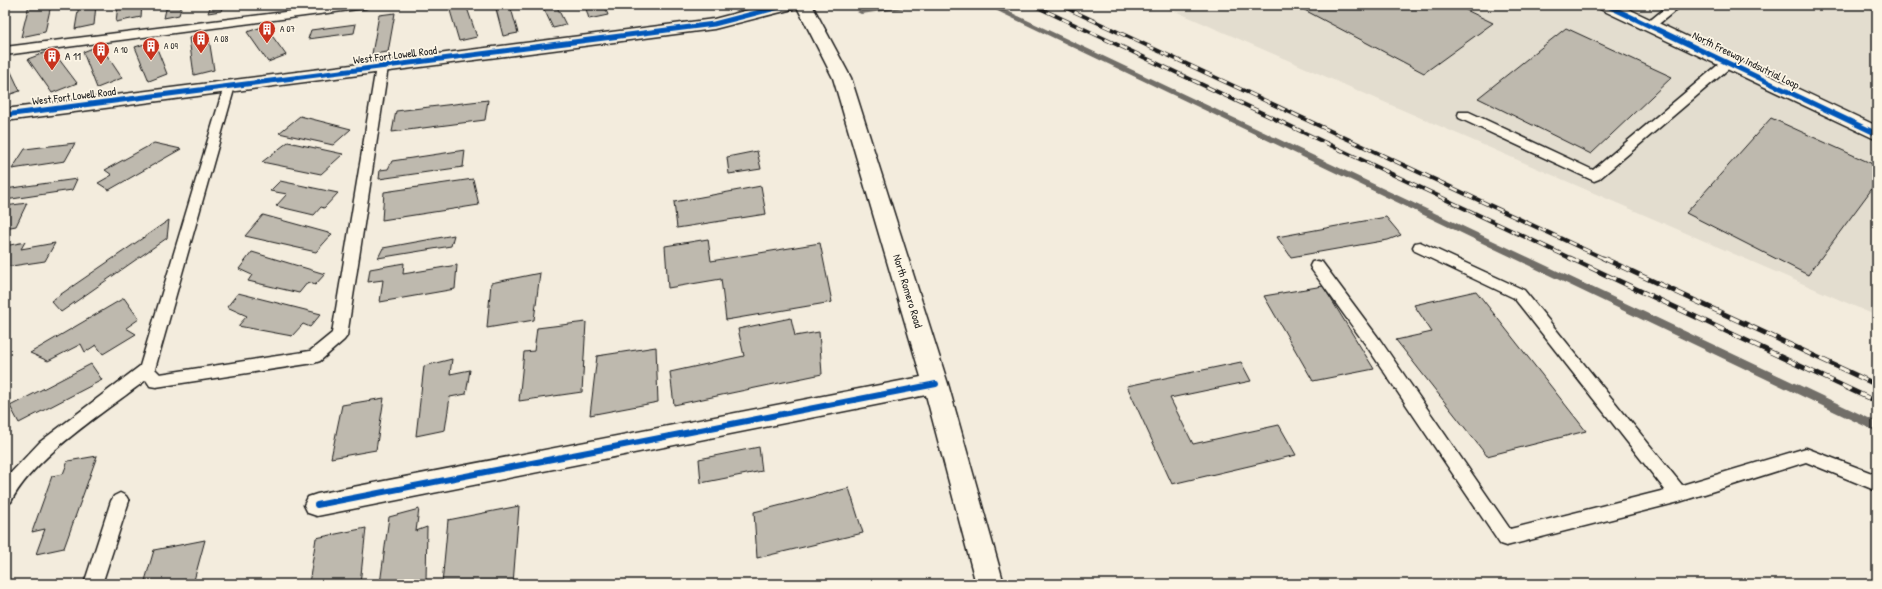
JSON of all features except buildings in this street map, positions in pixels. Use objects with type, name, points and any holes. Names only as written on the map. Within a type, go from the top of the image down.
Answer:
[{"type":"street","name":"West Fort Lowell Road","points":[[5,115],[714,24],[787,5]]},
{"type":"street","name":"North Romero Road","points":[[804,5],[842,78],[936,384],[990,584]]},
{"type":"street","name":"North Freeway Indsutrial Loop","points":[[1606,5],[1729,62],[1877,134]]},
{"type":"street","points":[[317,505],[936,384]]},
{"type":"lane","points":[[5,51],[141,35],[366,5]]},
{"type":"lane","points":[[1651,25],[1676,5]]},
{"type":"lane","points":[[1464,115],[1594,176],[1729,62]]},
{"type":"lane","points":[[147,370],[156,382],[314,358],[339,336],[382,67]]},
{"type":"lane","points":[[5,497],[9,487],[46,447],[147,370],[229,86]]},
{"type":"lane","points":[[1420,247],[1519,294],[1679,494]]},
{"type":"lane","points":[[1317,266],[1374,344],[1506,538],[1679,494],[1806,455],[1877,483]]},
{"type":"lane","points":[[93,584],[120,501]]},
{"type":"shaded area","points":[[1161,5],[1877,5],[1877,316]]},
{"type":"waterway","points":[[861,12],[912,5]]},
{"type":"waterway","points":[[989,5],[1877,427]]},
{"type":"railway","points":[[1033,5],[1572,259]]},
{"type":"railway","points":[[1060,5],[1605,259]]},
{"type":"railway","points":[[1570,258],[1877,402]]},
{"type":"railway","points":[[1603,258],[1877,385]]},
{"type":"cycle path","points":[[5,115],[714,24],[787,5]]},
{"type":"cycle path","points":[[1606,5],[1877,134]]},
{"type":"cycle path","points":[[317,505],[936,384]]},
{"type":"place","name":"A 07","points":[[267,44]]},
{"type":"place","name":"A 08","points":[[201,54]]},
{"type":"place","name":"A 09","points":[[151,61]]},
{"type":"place","name":"A 10","points":[[101,65]]},
{"type":"place","name":"A 11","points":[[52,71]]}]
